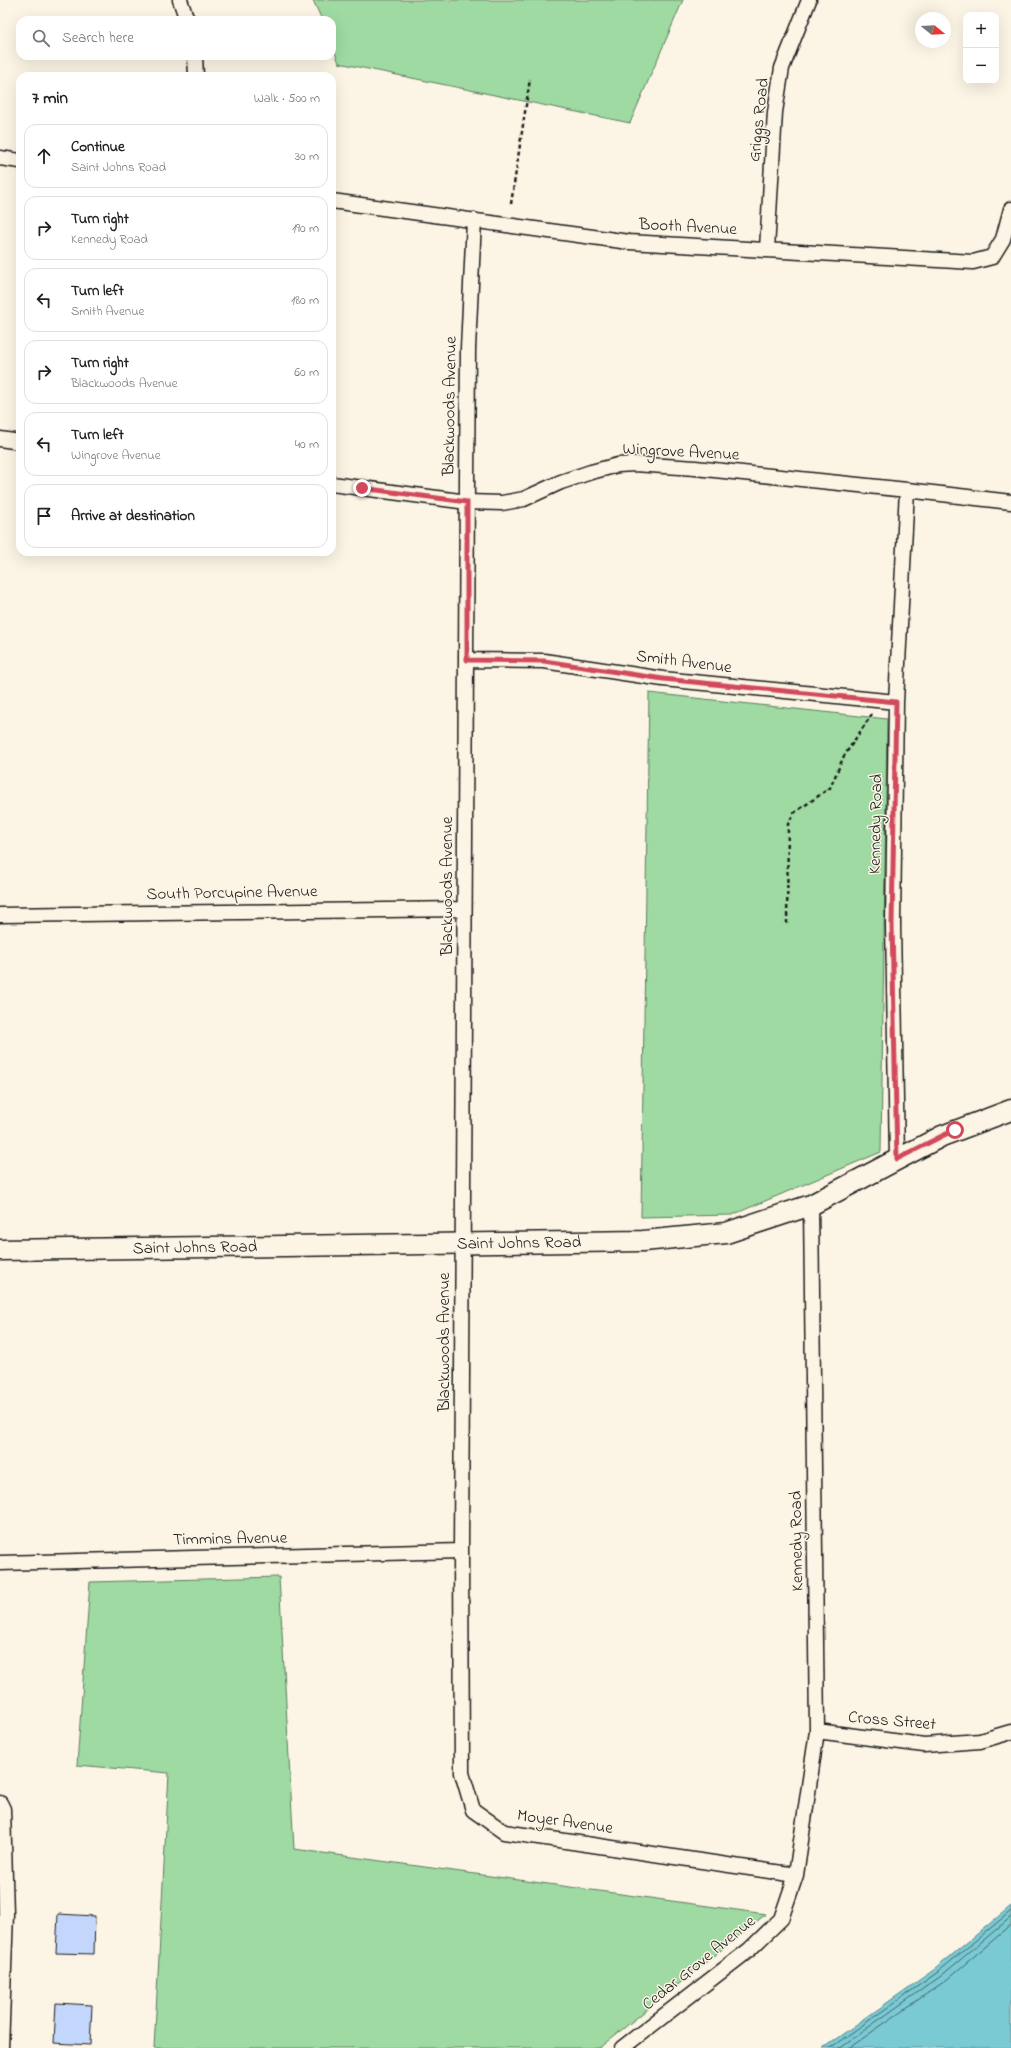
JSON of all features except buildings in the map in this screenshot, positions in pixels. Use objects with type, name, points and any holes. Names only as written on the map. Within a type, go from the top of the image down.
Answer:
[{"type":"street","points":[[180,0],[186,16]]},
{"type":"street","name":"Griggs Road","points":[[767,249],[775,112],[782,68],[809,0]]},
{"type":"street","points":[[195,60],[196,72]]},
{"type":"street","points":[[0,158],[16,160]]},
{"type":"street","name":"Booth Avenue","points":[[336,203],[629,242],[973,262],[992,257],[1003,239],[1011,209]]},
{"type":"street","name":"Blackwoods Avenue","points":[[461,1552],[468,349],[474,220]]},
{"type":"street","points":[[0,439],[16,441]]},
{"type":"street","name":"Wingrove Avenue","points":[[336,485],[467,502],[502,503],[518,501],[561,482],[591,472],[618,465],[634,464],[907,490],[1011,502]]},
{"type":"street","name":"Kennedy Road","points":[[897,1159],[892,924],[896,702],[907,490]]},
{"type":"street","name":"Smith Avenue","points":[[467,660],[544,661],[663,679],[896,702]]},
{"type":"street","name":"South Porcupine Avenue","points":[[0,915],[464,909]]},
{"type":"street","name":"Saint Johns Road","points":[[0,1250],[643,1240],[726,1233],[811,1205],[942,1136],[1011,1110]]},
{"type":"street","name":"Kennedy Road","points":[[796,1875],[817,1731],[811,1205]]},
{"type":"street","name":"Timmins Avenue","points":[[0,1563],[461,1552]]},
{"type":"street","name":"Moyer Avenue","points":[[461,1552],[462,1773],[473,1810],[504,1832],[796,1875]]},
{"type":"street","name":"Cross Street","points":[[817,1731],[924,1745],[980,1741],[1011,1732]]},
{"type":"street","points":[[0,1803],[3,1809],[6,1914],[1,2048]]},
{"type":"street","name":"Cedar Grove Avenue","points":[[622,2048],[749,1950],[781,1919],[796,1875]]},
{"type":"path","points":[[511,204],[530,79]]},
{"type":"path","points":[[787,924],[788,824],[794,813],[830,788],[844,756],[861,733],[880,700]]},
{"type":"green space","points":[[313,0],[683,0],[630,123],[339,63],[336,55],[336,16],[320,16]]},
{"type":"green space","points":[[649,693],[887,719],[881,1152],[732,1215],[641,1217]]},
{"type":"green space","points":[[279,1577],[294,1849],[766,1914],[599,2048],[154,2048],[169,1773],[77,1765],[90,1582]]},
{"type":"water","points":[[1011,1906],[1011,2048],[823,2048],[935,1969]]},
{"type":"route","points":[[362,488],[467,502],[467,660],[544,661],[663,679],[896,702],[892,924],[897,1159],[955,1130]]}]
